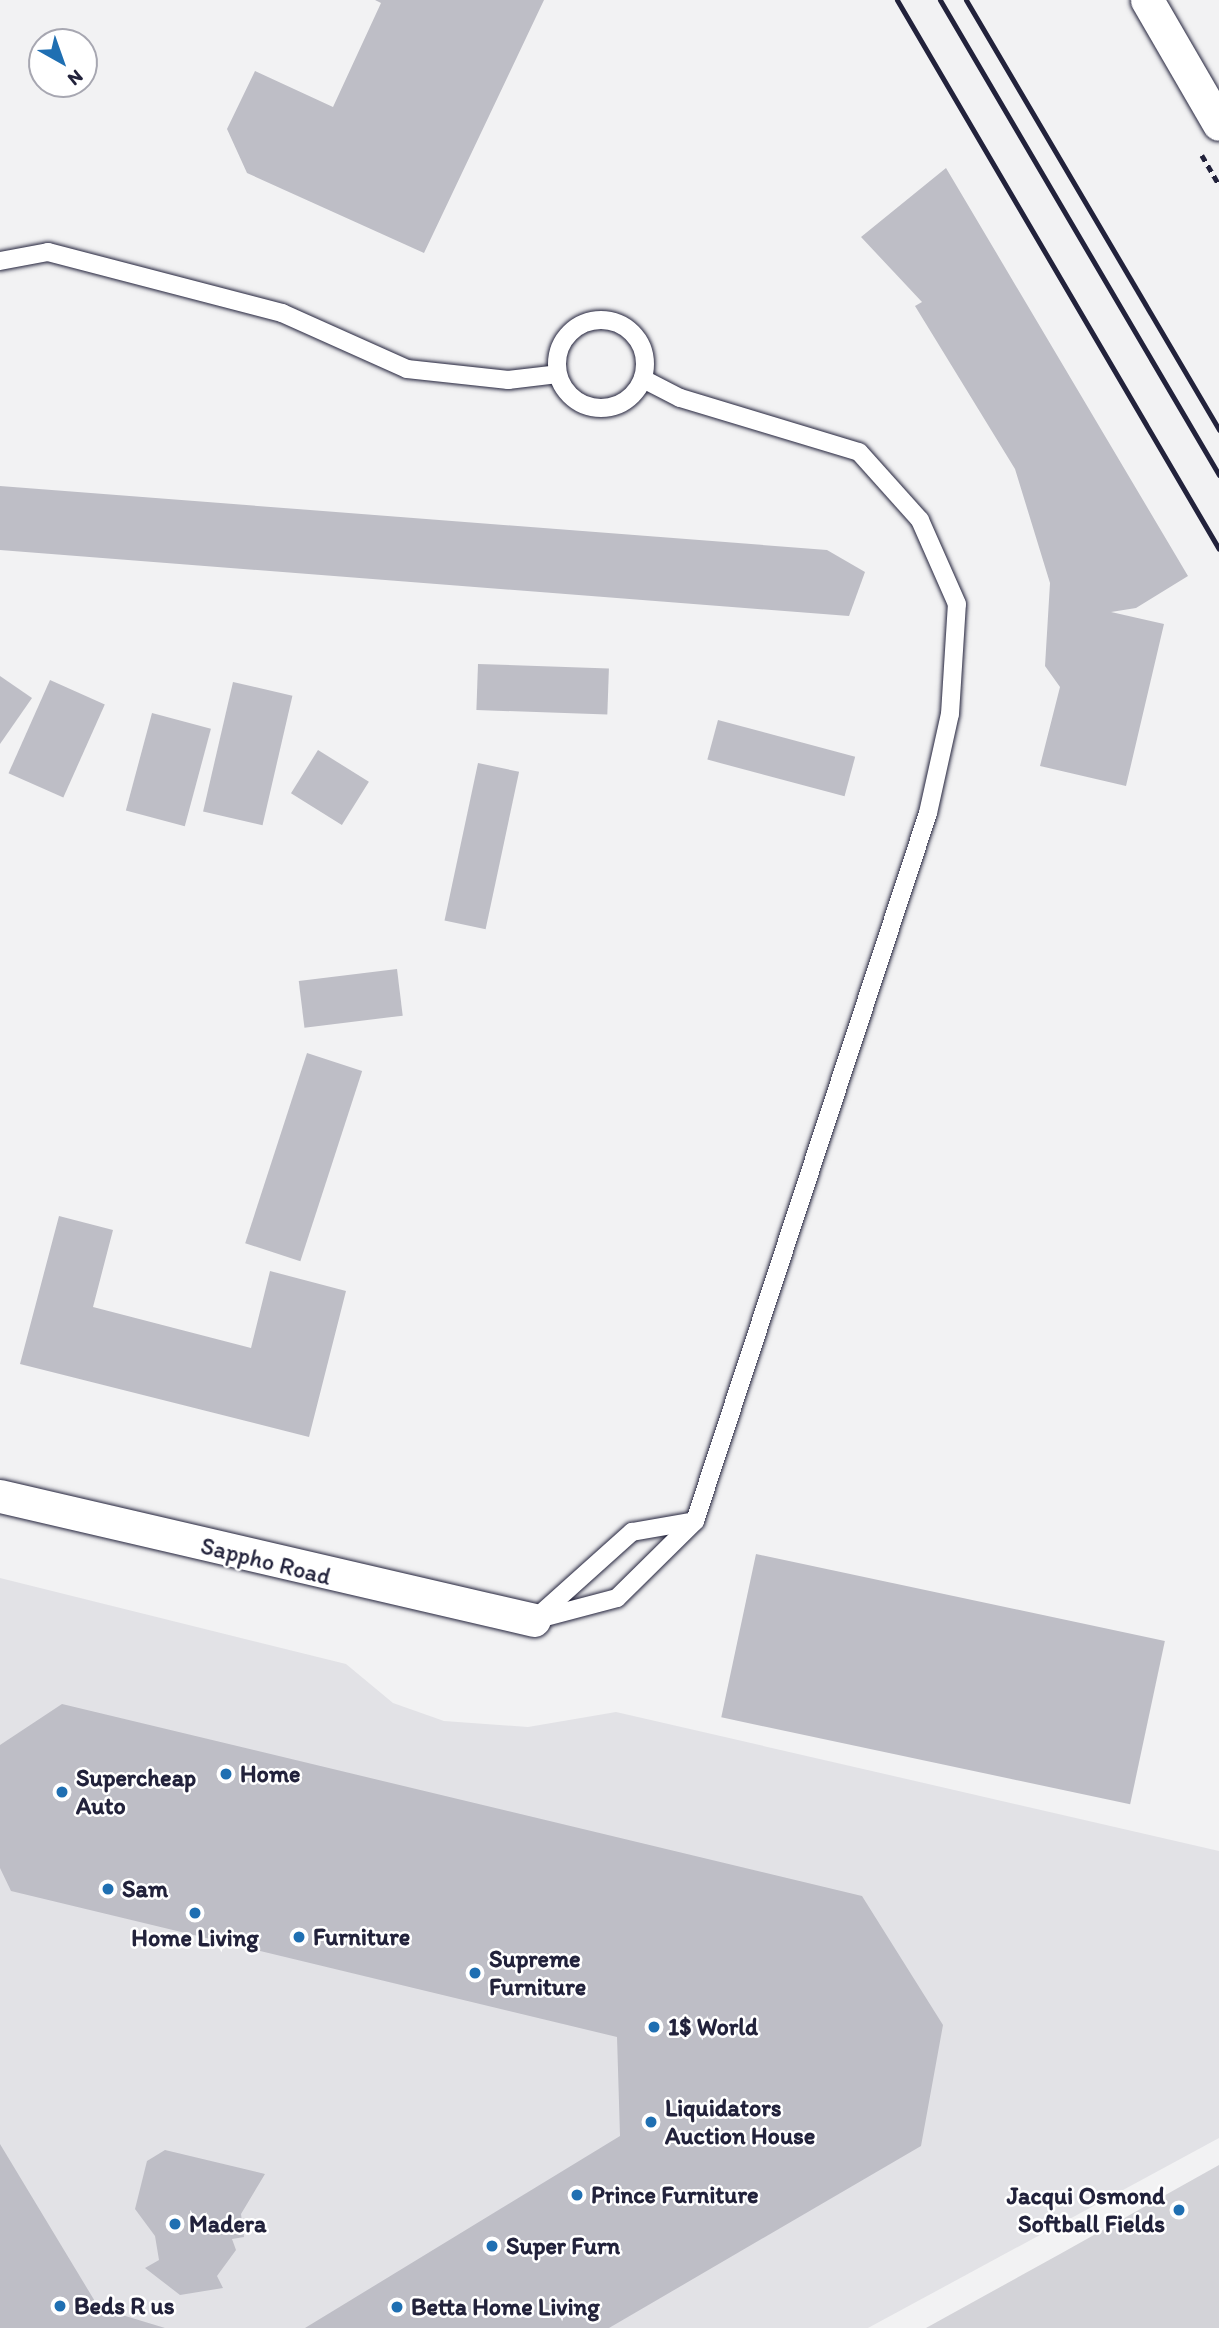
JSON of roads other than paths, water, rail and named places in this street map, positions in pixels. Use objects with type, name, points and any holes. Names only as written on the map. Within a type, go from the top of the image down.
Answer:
[{"type":"street","points":[[1147,0],[1219,124]]},
{"type":"street","name":"Sappho Road","points":[[0,1496],[534,1620]]},
{"type":"lane","points":[[0,261],[48,252],[282,313],[407,369],[509,380],[558,374]]},
{"type":"lane","points":[[611,320],[637,337],[643,350],[643,379],[625,401],[598,408],[573,397],[558,374],[561,345],[570,333],[583,324],[611,320]]},
{"type":"lane","points":[[534,1620],[617,1598],[695,1521],[928,813],[950,714],[957,604],[920,520],[859,453],[680,398],[643,379]]},
{"type":"lane","points":[[534,1620],[632,1532],[695,1521]]},
{"type":"railway","points":[[897,0],[1219,549]]},
{"type":"railway","points":[[940,0],[1219,475]]},
{"type":"railway","points":[[966,0],[1219,430]]},
{"type":"place","name":"Home","points":[[226,1774]]},
{"type":"place","name":"Supercheap Auto","points":[[62,1792]]},
{"type":"place","name":"Sam","points":[[108,1889]]},
{"type":"place","name":"Home Living","points":[[195,1913]]},
{"type":"place","name":"Furniture","points":[[299,1937]]},
{"type":"place","name":"Supreme Furniture","points":[[475,1973]]},
{"type":"place","name":"1$ World","points":[[654,2027]]},
{"type":"place","name":"Liquidators Auction House","points":[[651,2122]]},
{"type":"place","name":"Prince Furniture","points":[[577,2195]]},
{"type":"place","name":"Jacqui Osmond Softball Fields","points":[[1179,2210]]},
{"type":"place","name":"Madera","points":[[175,2224]]},
{"type":"place","name":"Super Furn","points":[[492,2246]]},
{"type":"place","name":"Beds R us","points":[[60,2306]]},
{"type":"place","name":"Betta Home Living","points":[[397,2307]]}]
